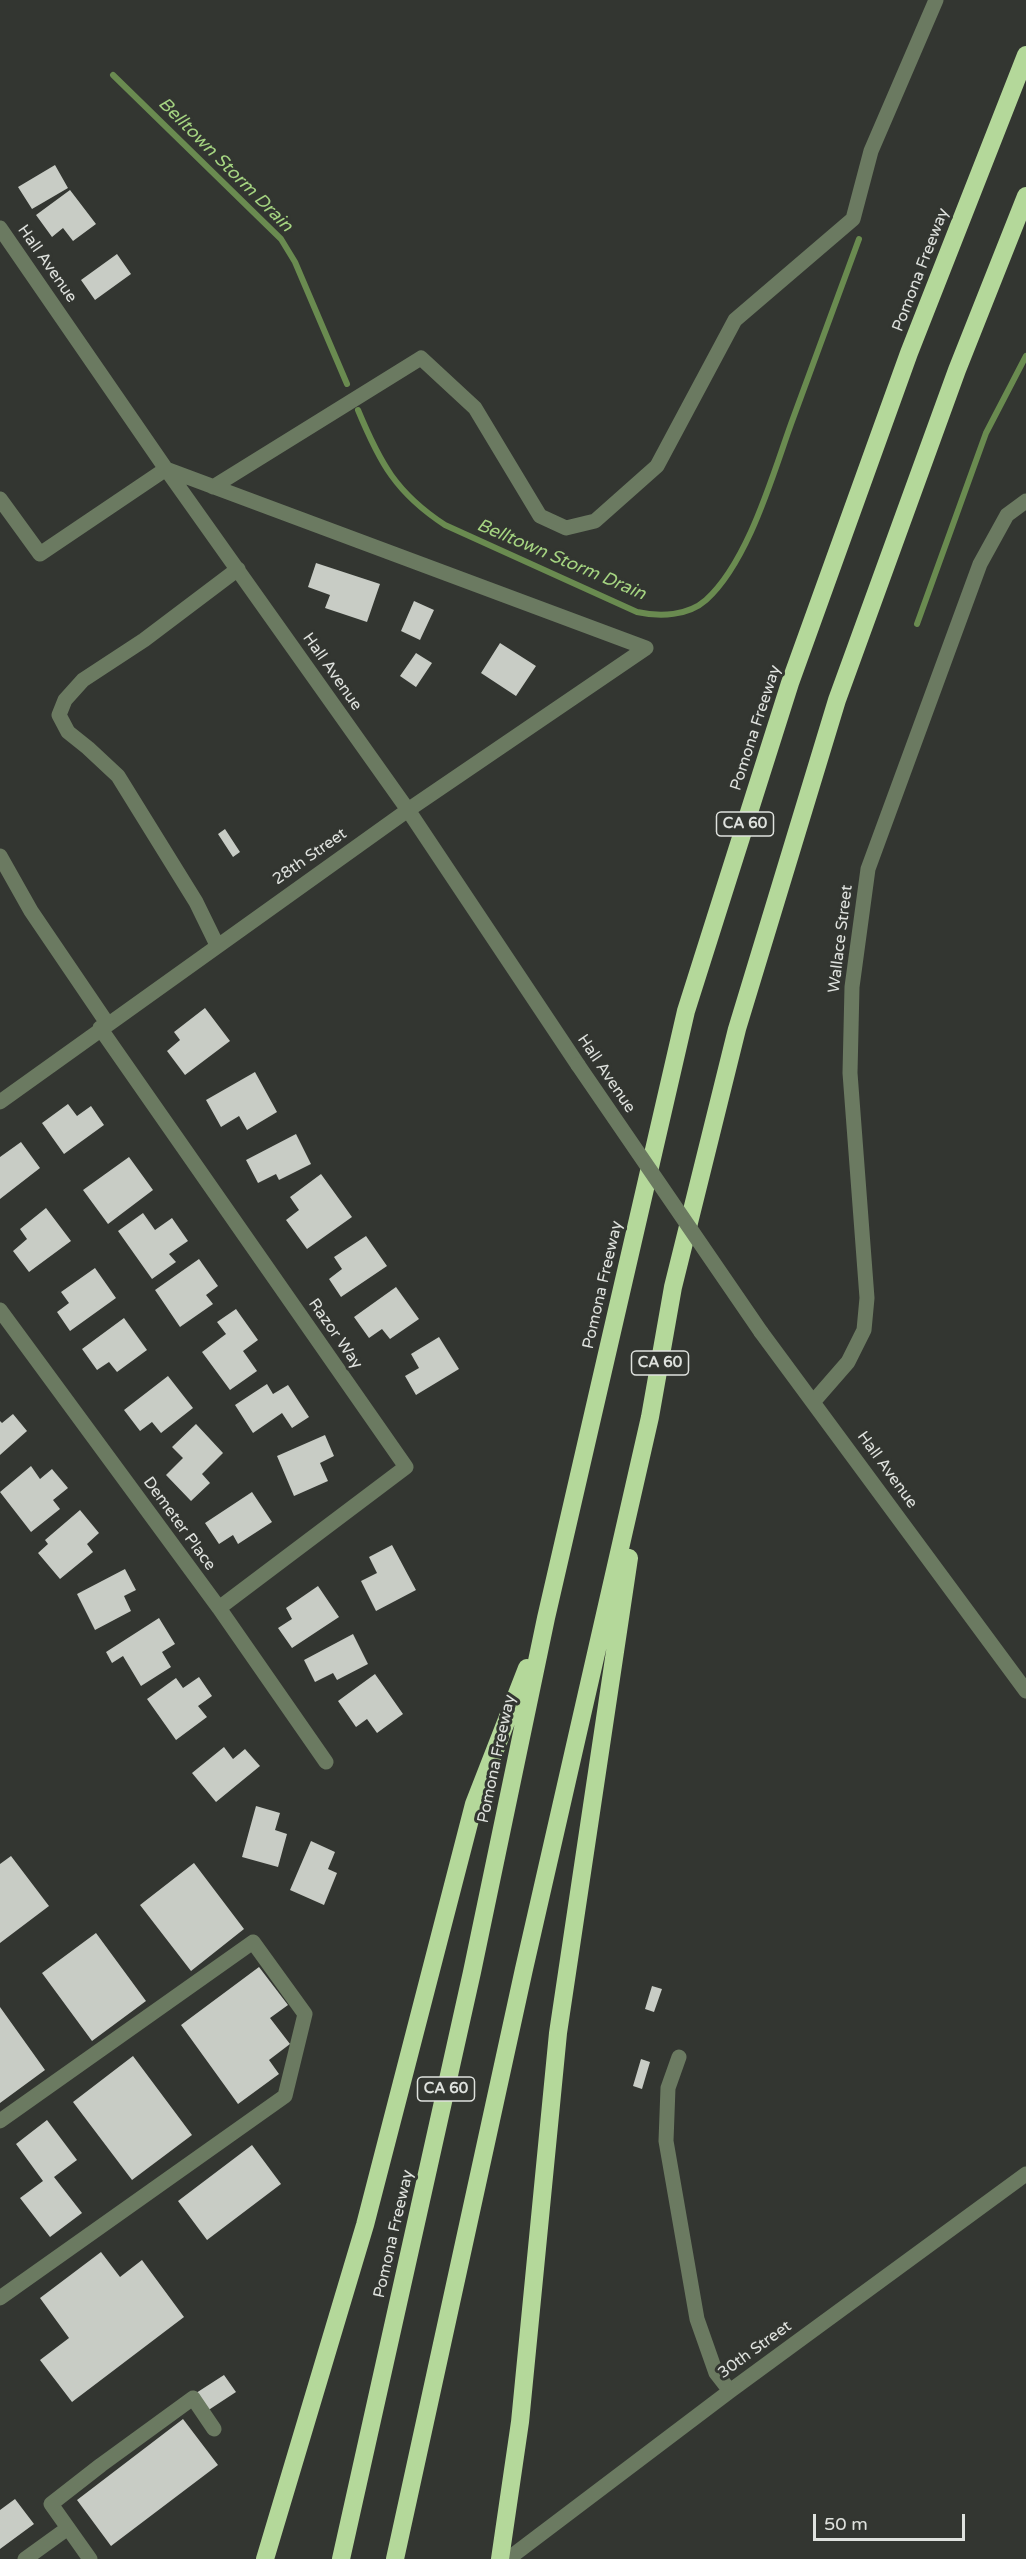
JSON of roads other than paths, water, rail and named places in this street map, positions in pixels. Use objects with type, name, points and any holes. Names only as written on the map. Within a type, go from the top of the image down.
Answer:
[{"type":"highway","name":"Pomona Freeway","points":[[341,2559],[472,1972],[546,1618],[690,1000],[790,683],[909,353],[1026,55]]},
{"type":"highway","name":"CA 60","points":[[395,2559],[526,1957],[650,1417],[673,1287],[737,1029],[837,700],[957,370],[1026,196]]},
{"type":"highway","points":[[500,2559],[520,2422],[558,2033],[650,1417]]},
{"type":"highway","points":[[265,2559],[365,2225],[474,1803],[546,1618]]},
{"type":"street","points":[[0,499],[40,554],[166,469],[213,487],[421,358],[475,408],[540,516],[566,528],[595,521],[657,466],[735,320],[853,219],[871,151],[936,0]]},
{"type":"street","name":"Hall Avenue","points":[[0,228],[166,469],[408,810],[578,1065],[761,1332],[1026,1691]]},
{"type":"street","name":"28th Street","points":[[0,1102],[408,810],[646,648],[213,487]]},
{"type":"street","name":"Wallace Street","points":[[814,1401],[848,1362],[864,1330],[867,1298],[850,1073],[852,987],[868,869],[980,564],[1007,515],[1026,501]]},
{"type":"street","points":[[217,945],[196,902],[118,776],[68,732],[59,715],[65,700],[83,680],[144,640],[238,569]]},
{"type":"street","points":[[0,856],[31,911],[104,1026]]},
{"type":"street","name":"Razor Way","points":[[104,1026],[406,1467],[219,1608]]},
{"type":"street","name":"Demeter Place","points":[[0,1310],[219,1608],[326,1762]]},
{"type":"street","points":[[0,2121],[253,1942],[305,2014],[285,2096],[0,2298]]},
{"type":"street","points":[[679,2057],[668,2088],[666,2141],[697,2319],[716,2373],[730,2391]]},
{"type":"street","name":"30th Street","points":[[508,2559],[730,2391],[1026,2174]]},
{"type":"street","points":[[90,2559],[51,2504],[193,2398],[214,2429]]},
{"type":"street","points":[[25,2559],[68,2528]]},
{"type":"waterway","name":"Belltown Storm Drain","points":[[113,75],[281,239],[295,262],[347,384]]},
{"type":"waterway","name":"Belltown Storm Drain","points":[[358,410],[374,446],[391,475],[414,501],[445,525],[637,612],[664,615],[691,609],[706,600],[721,584],[734,564],[757,518],[859,239]]},
{"type":"waterway","points":[[917,624],[986,433],[1026,356]]}]
